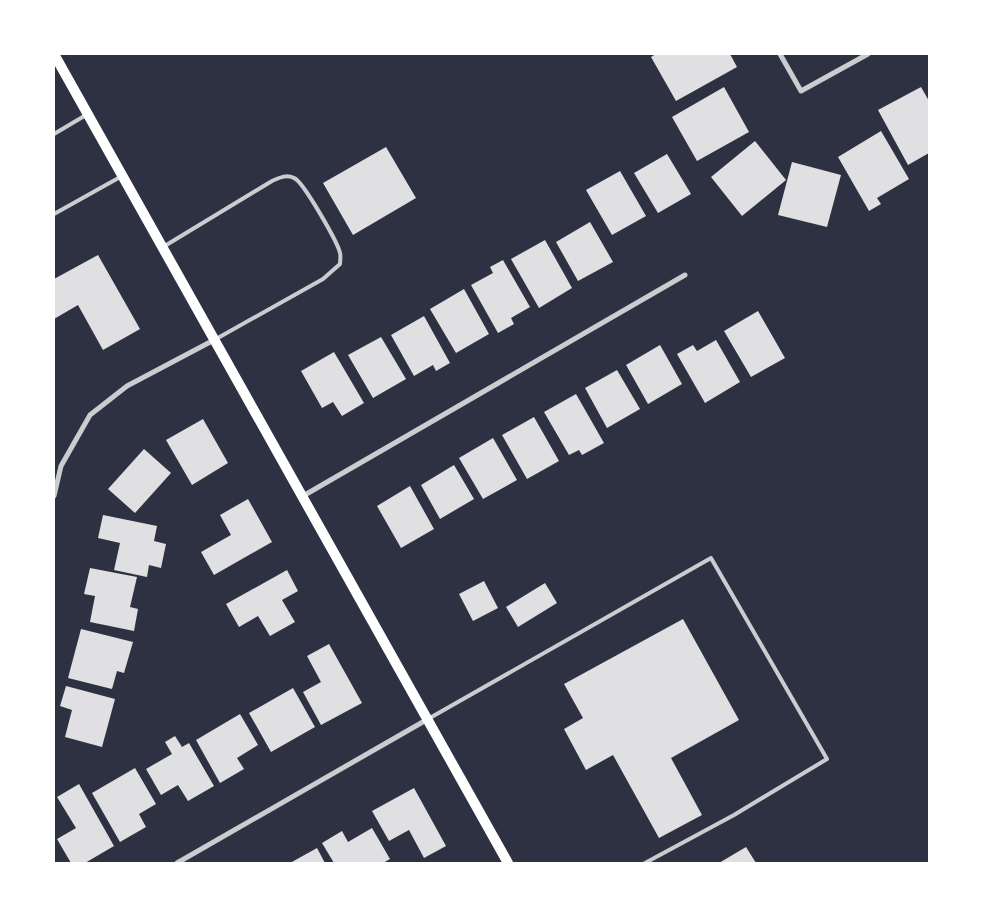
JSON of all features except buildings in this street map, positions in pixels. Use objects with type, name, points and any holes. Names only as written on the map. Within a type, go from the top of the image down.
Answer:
[{"type":"main road","points":[[54,54],[508,863]]},
{"type":"street","points":[[780,54],[801,91],[868,54]]},
{"type":"street","points":[[303,496],[686,275]]},
{"type":"street","points":[[54,496],[60,466],[90,415],[127,386],[214,340]]},
{"type":"street","points":[[177,863],[428,719]]},
{"type":"lane","points":[[54,134],[88,114]]},
{"type":"lane","points":[[54,214],[122,176]]},
{"type":"lane","points":[[163,248],[272,181],[284,176],[294,178],[301,183],[309,194],[340,252],[340,264],[323,279],[214,340]]},
{"type":"lane","points":[[428,719],[711,558],[827,759],[734,815],[645,863]]}]
